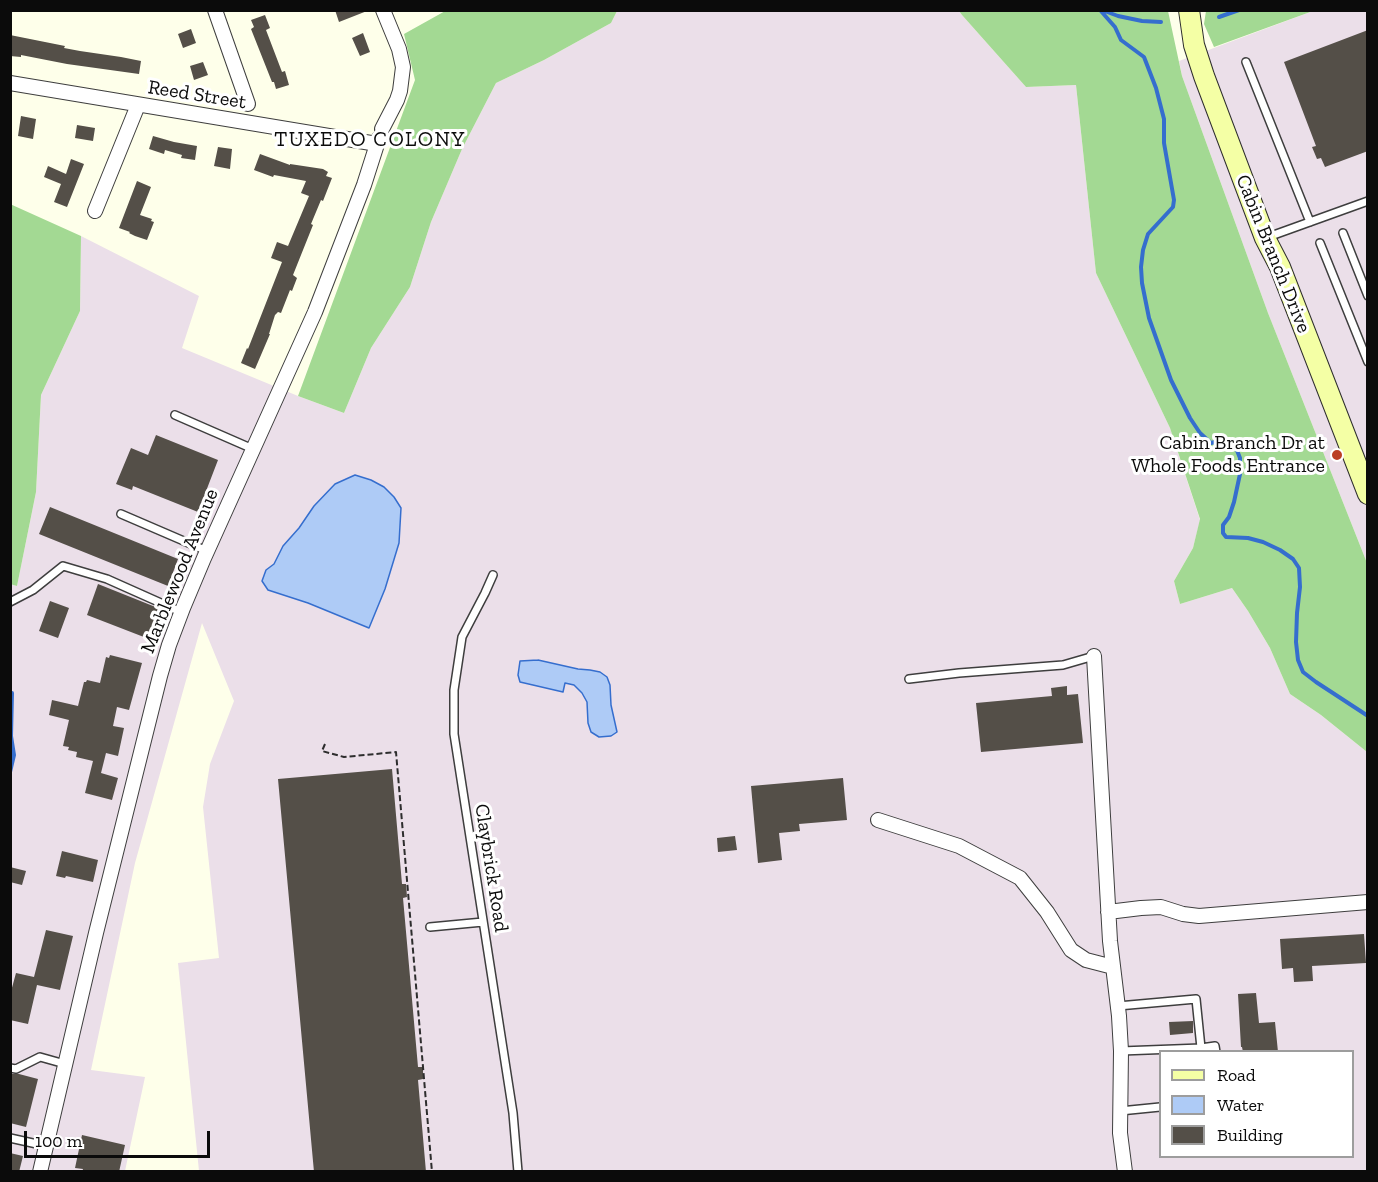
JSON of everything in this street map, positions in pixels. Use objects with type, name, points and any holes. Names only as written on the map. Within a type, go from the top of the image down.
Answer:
[{"type":"street","points":[[215,10],[248,104]]},
{"type":"street","name":"Marblewood Avenue","points":[[40,1172],[160,676],[181,612],[315,312],[364,185],[379,137],[400,91],[403,67],[399,49],[383,10]]},
{"type":"street","name":"Cabin Branch Drive","points":[[1189,10],[1193,38],[1204,76],[1265,238],[1280,267],[1363,469],[1368,494]]},
{"type":"street","name":"Reed Street","points":[[10,83],[138,105],[379,137]]},
{"type":"street","points":[[95,211],[138,105]]},
{"type":"street","points":[[1094,656],[1108,912],[1121,1051],[1120,1133],[1125,1172]]},
{"type":"street","points":[[878,820],[959,846],[1020,878],[1047,912],[1071,950],[1086,960],[1113,967]]},
{"type":"street","points":[[1108,912],[1161,908],[1199,916],[1368,902]]},
{"type":"lane","points":[[1246,62],[1310,222]]},
{"type":"lane","points":[[1265,238],[1368,201]]},
{"type":"lane","points":[[1343,233],[1368,296]]},
{"type":"lane","points":[[1320,243],[1368,362]]},
{"type":"lane","points":[[175,415],[253,449]]},
{"type":"lane","points":[[121,514],[207,551]]},
{"type":"lane","points":[[10,602],[33,590],[63,566],[107,579],[181,612]]},
{"type":"lane","name":"Claybrick Road","points":[[493,575],[462,637],[454,690],[454,734],[513,1113],[518,1172]]},
{"type":"lane","points":[[909,679],[1063,665],[1094,656]]},
{"type":"lane","points":[[430,927],[483,922]]},
{"type":"lane","points":[[1118,1006],[1196,999],[1202,1048]]},
{"type":"lane","points":[[1121,1051],[1215,1046],[1216,1050]]},
{"type":"lane","points":[[10,1068],[16,1069],[40,1057],[65,1064]]},
{"type":"lane","points":[[1120,1111],[1159,1107]]},
{"type":"lane","points":[[10,1138],[46,1146]]},
{"type":"path","points":[[325,744],[322,751],[344,757],[396,752],[432,1172]]},
{"type":"shaded area","points":[[617,11],[959,11],[1026,87],[1076,85],[1096,273],[1170,428],[1200,520],[1193,548],[1174,581],[1180,604],[1232,588],[1270,648],[1290,694],[1321,715],[1367,752],[1367,1171],[199,1171],[178,963],[219,958],[203,807],[210,764],[234,701],[202,623],[135,863],[91,1070],[145,1077],[125,1171],[11,1171],[10,584],[17,586],[36,492],[41,395],[80,311],[81,236],[199,296],[182,348],[344,413],[371,348],[410,287],[431,222],[462,149],[496,83],[544,60],[611,23]]},
{"type":"shaded area","points":[[1313,11],[1367,11],[1367,563],[1268,313],[1182,76],[1179,61]]},
{"type":"green space","points":[[447,10],[617,11],[611,23],[544,60],[496,83],[462,149],[431,222],[410,287],[371,348],[344,413],[298,396],[415,80],[404,34]]},
{"type":"green space","points":[[1206,10],[1313,11],[1214,47],[1204,24]]},
{"type":"green space","points":[[959,11],[1168,11],[1182,76],[1268,313],[1367,563],[1367,752],[1321,715],[1290,694],[1270,648],[1232,588],[1180,604],[1174,581],[1193,548],[1200,519],[1170,428],[1096,273],[1076,85],[1026,87]]},
{"type":"green space","points":[[10,204],[81,236],[80,311],[41,395],[36,492],[17,586],[10,584]]},
{"type":"water","points":[[355,475],[384,487],[401,508],[399,543],[385,589],[369,628],[308,603],[268,590],[262,581],[266,570],[274,564],[283,546],[314,506],[335,484]]},
{"type":"water","points":[[538,660],[600,672],[607,677],[617,732],[611,736],[599,737],[591,732],[587,702],[574,685],[565,683],[563,692],[520,682],[518,675],[520,661]]},
{"type":"building","points":[[335,10],[367,10],[367,11],[339,22]]},
{"type":"building","points":[[265,15],[270,28],[266,30],[289,85],[276,89],[251,29],[254,27],[251,20]]},
{"type":"building","points":[[191,29],[196,43],[183,48],[178,34]]},
{"type":"building","points":[[1368,30],[1368,151],[1325,167],[1321,158],[1317,159],[1312,147],[1316,146],[1284,62]]},
{"type":"building","points":[[363,33],[370,52],[360,56],[352,38]]},
{"type":"building","points":[[10,35],[65,46],[64,48],[141,61],[139,74],[21,55],[21,57],[10,56]]},
{"type":"building","points":[[203,62],[208,75],[194,80],[190,66]]},
{"type":"building","points":[[21,116],[36,119],[33,139],[18,136]]},
{"type":"building","points":[[77,125],[95,128],[93,141],[75,138]]},
{"type":"building","points":[[153,136],[197,146],[195,160],[181,158],[182,155],[165,150],[164,154],[149,149]]},
{"type":"building","points":[[218,147],[232,149],[230,169],[214,166]]},
{"type":"building","points":[[260,154],[290,165],[323,169],[328,172],[326,176],[332,178],[311,224],[313,225],[293,275],[297,278],[292,291],[290,290],[281,313],[278,312],[275,315],[270,334],[255,369],[241,363],[282,262],[271,258],[277,242],[288,246],[309,196],[301,193],[306,181],[274,175],[273,177],[254,170]]},
{"type":"building","points":[[71,159],[84,164],[67,207],[54,202],[61,184],[44,177],[48,166],[66,174]]},
{"type":"building","points":[[137,181],[151,187],[140,215],[154,222],[147,240],[119,228]]},
{"type":"building","points":[[156,435],[218,460],[198,512],[133,486],[132,490],[116,484],[131,448],[148,455]]},
{"type":"building","points":[[50,507],[178,559],[168,586],[39,534]]},
{"type":"building","points":[[98,584],[158,608],[157,612],[159,612],[149,639],[87,615]]},
{"type":"building","points":[[50,601],[69,608],[58,638],[39,631]]},
{"type":"building","points":[[110,655],[142,663],[129,710],[117,707],[113,726],[124,728],[118,756],[106,753],[101,773],[118,778],[112,800],[85,793],[93,761],[76,757],[77,752],[63,746],[69,720],[49,715],[52,700],[78,706],[84,682],[87,680],[100,683],[106,657],[109,658]]},
{"type":"building","points":[[1067,686],[1067,695],[1078,694],[1083,743],[981,752],[976,703],[1052,696],[1051,688]]},
{"type":"building","points":[[392,769],[402,884],[406,884],[407,897],[403,898],[418,1067],[423,1067],[423,1079],[418,1080],[426,1172],[314,1172],[278,779]]},
{"type":"building","points":[[843,778],[847,820],[799,824],[800,831],[779,833],[782,860],[758,863],[751,786]]},
{"type":"building","points":[[735,836],[737,850],[718,852],[717,838]]},
{"type":"building","points":[[62,851],[98,860],[93,882],[56,876]]},
{"type":"building","points":[[10,867],[26,871],[22,885],[10,882]]},
{"type":"building","points":[[46,930],[73,936],[60,990],[37,985],[28,1024],[10,1020],[10,995],[16,973],[34,977]]},
{"type":"building","points":[[1364,934],[1366,963],[1312,966],[1313,981],[1294,982],[1293,968],[1282,969],[1280,939]]},
{"type":"building","points":[[1256,993],[1259,1023],[1275,1022],[1278,1050],[1243,1050],[1238,994]]},
{"type":"building","points":[[1193,1021],[1193,1033],[1170,1035],[1169,1022]]},
{"type":"building","points":[[10,1074],[38,1079],[26,1127],[10,1123]]},
{"type":"building","points":[[82,1135],[125,1145],[119,1172],[82,1172],[83,1169],[75,1168]]},
{"type":"building","points":[[10,1153],[23,1156],[19,1172],[10,1172]]},
{"type":"waterway","points":[[1100,10],[1115,27],[1121,40],[1144,57],[1156,88],[1164,119],[1164,143],[1174,200],[1173,207],[1148,234],[1143,250],[1142,283],[1149,318],[1171,380],[1190,418],[1200,433],[1211,443],[1227,439],[1230,441],[1240,458],[1240,474],[1234,502],[1229,517],[1223,525],[1223,533],[1226,537],[1248,538],[1263,542],[1293,559],[1299,568],[1296,642],[1298,660],[1303,672],[1368,716]]},
{"type":"waterway","points":[[1102,10],[1142,21],[1161,22]]},
{"type":"waterway","points":[[1219,17],[1239,10]]},
{"type":"waterway","points":[[10,772],[14,755],[11,736],[12,693]]},
{"type":"place","name":"Cabin Branch Dr at Whole Foods Entrance","points":[[1337,455]]},
{"type":"district","name":"TUXEDO COLONY","points":[[370,140]]}]
